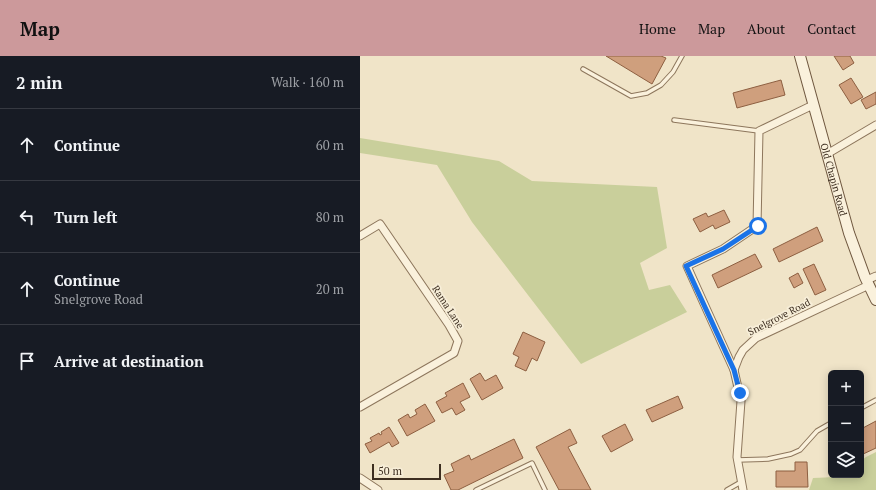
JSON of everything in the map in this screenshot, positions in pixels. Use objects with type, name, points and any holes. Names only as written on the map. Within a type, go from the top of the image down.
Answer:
[{"type":"street","name":"Old Chapin Road","points":[[800,56],[849,234],[870,280],[876,300]]},
{"type":"street","points":[[743,490],[737,460],[741,401],[734,370],[686,266],[723,249],[758,226],[760,131],[813,105]]},
{"type":"street","points":[[827,154],[876,125]]},
{"type":"street","name":"Rama Lane","points":[[360,236],[380,224],[449,325],[458,341],[454,352],[449,356],[360,407]]},
{"type":"street","name":"Snelgrove Road","points":[[734,370],[738,357],[756,338],[870,280]]},
{"type":"street","points":[[360,478],[378,490]]},
{"type":"lane","points":[[583,69],[631,96],[647,93],[661,85],[673,72],[682,56]]},
{"type":"lane","points":[[674,120],[760,131]]},
{"type":"lane","points":[[864,406],[876,400]]},
{"type":"lane","points":[[737,460],[768,459],[791,454],[800,450],[817,430],[828,424]]},
{"type":"lane","points":[[476,490],[532,463],[545,490]]},
{"type":"lane","points":[[727,490],[741,482]]},
{"type":"green space","points":[[360,138],[499,161],[532,181],[657,187],[667,248],[640,263],[649,290],[670,285],[687,312],[581,364],[472,222],[437,165],[360,153]]},
{"type":"green space","points":[[876,452],[876,490],[809,490],[813,478],[864,478],[864,459]]},
{"type":"building","points":[[606,56],[661,56],[666,58],[652,84]]},
{"type":"building","points":[[834,56],[850,56],[854,63],[843,70]]},
{"type":"building","points":[[851,78],[863,97],[851,104],[839,85]]},
{"type":"building","points":[[781,80],[785,95],[737,108],[733,93]]},
{"type":"building","points":[[876,92],[876,104],[866,109],[861,100]]},
{"type":"building","points":[[724,210],[730,222],[715,229],[713,225],[700,232],[693,219],[706,213],[708,217]]},
{"type":"building","points":[[817,227],[823,241],[779,262],[773,249]]},
{"type":"building","points":[[755,254],[762,267],[718,288],[712,275]]},
{"type":"building","points":[[814,264],[826,290],[815,295],[803,269]]},
{"type":"building","points":[[798,273],[803,283],[794,288],[789,278]]},
{"type":"building","points":[[523,332],[545,342],[537,361],[532,358],[526,371],[515,366],[519,357],[513,354]]},
{"type":"building","points":[[480,373],[485,381],[496,375],[503,388],[482,400],[470,379]]},
{"type":"building","points":[[463,383],[470,397],[460,402],[465,410],[456,415],[452,408],[442,413],[436,402],[447,396],[445,393]]},
{"type":"building","points":[[678,396],[683,408],[652,422],[646,410]]},
{"type":"building","points":[[425,404],[435,421],[407,436],[398,420],[408,414],[410,418],[417,414],[415,410]]},
{"type":"building","points":[[876,421],[876,448],[864,454],[864,442],[864,427]]},
{"type":"building","points":[[625,424],[633,440],[611,452],[602,436]]},
{"type":"building","points":[[389,427],[399,443],[392,447],[389,442],[370,453],[365,444],[372,441],[370,438],[379,433],[380,435],[382,434],[381,432]]},
{"type":"building","points":[[570,429],[577,443],[568,447],[591,490],[559,490],[536,447]]},
{"type":"building","points":[[514,439],[523,458],[458,490],[451,490],[444,475],[454,471],[451,464],[469,455],[471,460]]},
{"type":"building","points":[[795,462],[807,462],[808,487],[776,487],[776,471],[795,471]]},
{"type":"route","points":[[740,393],[736,374],[686,266],[723,249],[758,226]]}]
